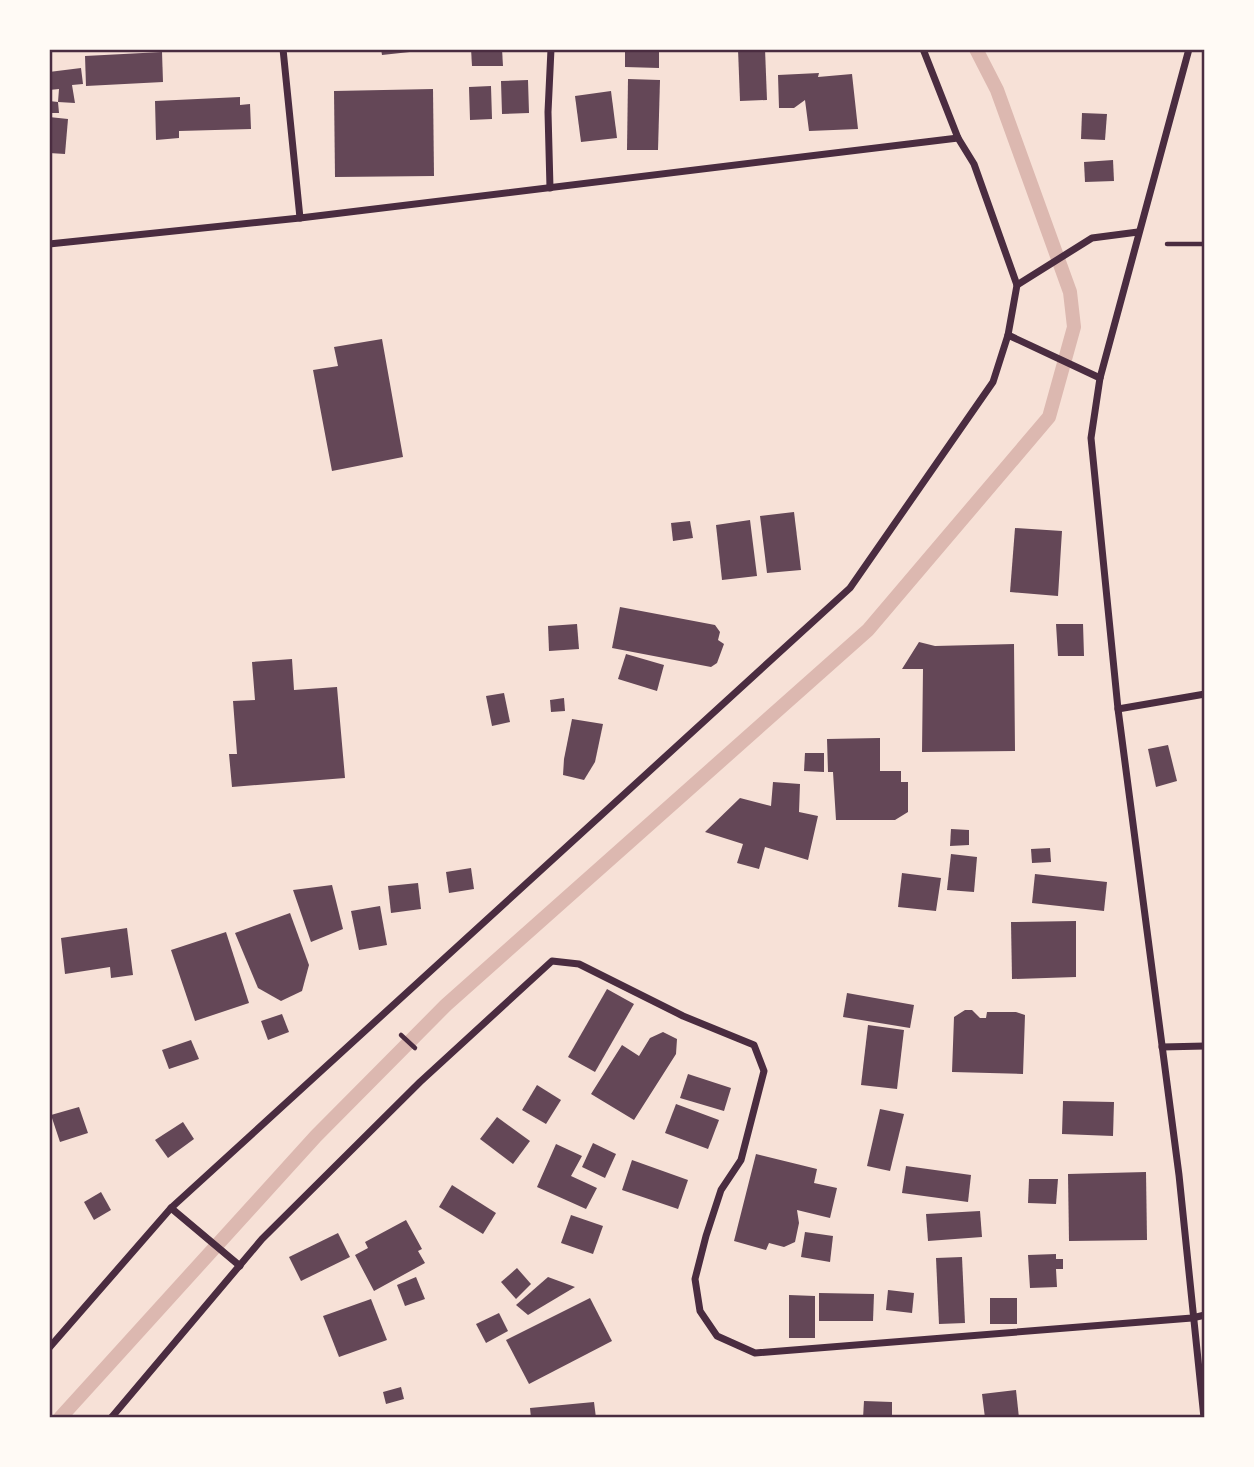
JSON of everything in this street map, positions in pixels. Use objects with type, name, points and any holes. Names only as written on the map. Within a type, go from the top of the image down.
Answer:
[{"type":"street","points":[[284,49],[300,218]]},
{"type":"street","points":[[550,188],[548,112],[551,49]]},
{"type":"street","points":[[49,1348],[172,1208],[850,588],[993,382],[1008,335],[1017,285],[974,164],[958,138],[923,49]]},
{"type":"street","points":[[1189,49],[1100,379],[1091,438],[1118,709],[1179,1175],[1204,1418]]},
{"type":"street","points":[[49,244],[300,218],[958,138]]},
{"type":"street","points":[[1017,285],[1092,238],[1138,232]]},
{"type":"street","points":[[1008,335],[1100,379]]},
{"type":"street","points":[[1118,709],[1205,694]]},
{"type":"street","points":[[111,1418],[262,1239],[437,1067],[552,961],[579,964],[682,1016],[754,1045],[764,1071],[741,1160],[721,1190],[695,1279],[700,1311],[717,1336],[755,1353],[1205,1315]]},
{"type":"street","points":[[1162,1047],[1205,1046]]},
{"type":"street","points":[[172,1208],[240,1266]]},
{"type":"path","points":[[380,1016],[437,1067]]},
{"type":"building","points":[[381,49],[419,49],[419,51],[382,55]]},
{"type":"building","points":[[471,49],[502,49],[503,66],[472,66]]},
{"type":"building","points":[[625,49],[659,49],[659,68],[625,67]]},
{"type":"building","points":[[738,49],[765,49],[767,100],[740,101]]},
{"type":"building","points":[[162,52],[163,82],[86,86],[85,56]]},
{"type":"building","points":[[81,68],[83,84],[72,85],[75,103],[58,102],[59,89],[49,90],[49,72]]},
{"type":"building","points":[[819,73],[818,77],[852,74],[858,129],[809,131],[805,100],[794,108],[779,108],[778,75]]},
{"type":"building","points":[[628,79],[660,80],[658,150],[627,150]]},
{"type":"building","points":[[528,80],[529,113],[502,114],[501,81]]},
{"type":"building","points":[[491,86],[492,119],[470,120],[469,87]]},
{"type":"building","points":[[433,89],[434,176],[335,177],[334,91]]},
{"type":"building","points":[[611,91],[617,138],[581,142],[575,96]]},
{"type":"building","points":[[240,97],[240,105],[250,104],[251,129],[179,131],[179,138],[156,140],[155,101]]},
{"type":"building","points":[[49,101],[58,102],[59,113],[49,113]]},
{"type":"building","points":[[1082,113],[1107,114],[1105,140],[1081,139]]},
{"type":"building","points":[[49,117],[68,119],[65,154],[49,153]]},
{"type":"building","points":[[1113,160],[1114,181],[1085,182],[1084,162]]},
{"type":"building","points":[[382,339],[403,457],[332,471],[313,370],[338,366],[334,347]]},
{"type":"building","points":[[794,512],[801,570],[767,573],[760,516]]},
{"type":"building","points":[[750,520],[757,576],[722,580],[716,525]]},
{"type":"building","points":[[690,521],[693,538],[673,541],[671,523]]},
{"type":"building","points":[[1015,528],[1062,531],[1058,596],[1010,592]]},
{"type":"building","points":[[620,607],[715,625],[720,632],[718,640],[724,644],[717,663],[711,667],[612,648]]},
{"type":"building","points":[[577,624],[579,649],[549,651],[548,626]]},
{"type":"building","points":[[1056,624],[1083,624],[1084,656],[1058,656]]},
{"type":"building","points":[[919,642],[935,646],[1014,644],[1015,751],[922,752],[923,669],[902,669]]},
{"type":"building","points":[[626,654],[664,665],[657,691],[618,679]]},
{"type":"building","points":[[292,659],[294,690],[337,687],[345,778],[232,787],[229,754],[237,754],[233,701],[255,700],[252,662]]},
{"type":"building","points":[[504,693],[510,722],[492,726],[486,696]]},
{"type":"building","points":[[564,698],[565,711],[551,712],[550,700]]},
{"type":"building","points":[[572,719],[603,724],[595,762],[584,780],[563,775]]},
{"type":"building","points":[[880,738],[880,771],[901,771],[901,782],[908,782],[908,812],[895,820],[836,820],[833,772],[828,772],[827,739]]},
{"type":"building","points":[[1168,745],[1177,781],[1156,787],[1148,749]]},
{"type":"building","points":[[805,753],[824,753],[824,772],[804,771]]},
{"type":"building","points":[[773,782],[800,784],[799,812],[818,816],[808,860],[765,847],[759,869],[737,863],[743,844],[705,832],[740,798],[771,806]]},
{"type":"building","points":[[951,829],[969,830],[969,845],[950,846]]},
{"type":"building","points":[[1050,848],[1051,862],[1032,863],[1031,849]]},
{"type":"building","points":[[951,854],[977,857],[974,892],[947,890]]},
{"type":"building","points":[[471,868],[474,889],[449,893],[446,872]]},
{"type":"building","points":[[902,873],[941,878],[936,911],[898,907]]},
{"type":"building","points":[[1035,874],[1107,882],[1104,911],[1032,903]]},
{"type":"building","points":[[418,883],[421,909],[391,913],[388,886]]},
{"type":"building","points":[[332,885],[343,929],[311,942],[293,890]]},
{"type":"building","points":[[380,906],[387,945],[359,950],[351,911]]},
{"type":"building","points":[[290,913],[309,965],[302,991],[281,1001],[258,988],[235,933]]},
{"type":"building","points":[[1076,921],[1076,977],[1012,979],[1011,922]]},
{"type":"building","points":[[127,928],[133,975],[111,978],[110,967],[65,974],[61,938]]},
{"type":"building","points":[[226,932],[249,1003],[195,1021],[171,950]]},
{"type":"building","points":[[607,989],[634,1004],[595,1072],[568,1057]]},
{"type":"building","points":[[847,993],[914,1005],[910,1028],[843,1017]]},
{"type":"building","points":[[965,1010],[972,1010],[980,1018],[986,1018],[987,1012],[1016,1012],[1025,1015],[1023,1074],[952,1072],[954,1017]]},
{"type":"building","points":[[282,1014],[289,1032],[268,1040],[261,1021]]},
{"type":"building","points":[[868,1025],[904,1030],[897,1089],[861,1085]]},
{"type":"building","points":[[663,1032],[677,1039],[676,1054],[634,1120],[591,1094],[622,1045],[639,1056],[650,1038]]},
{"type":"building","points":[[191,1040],[199,1059],[169,1069],[162,1050]]},
{"type":"building","points":[[688,1074],[731,1088],[724,1111],[680,1098]]},
{"type":"building","points":[[537,1085],[561,1100],[546,1124],[522,1110]]},
{"type":"building","points":[[1063,1101],[1114,1102],[1113,1136],[1062,1134]]},
{"type":"building","points":[[676,1104],[719,1120],[708,1149],[665,1133]]},
{"type":"building","points":[[79,1107],[88,1133],[60,1142],[51,1115]]},
{"type":"building","points":[[880,1109],[904,1114],[890,1171],[867,1166]]},
{"type":"building","points":[[497,1117],[530,1141],[513,1164],[480,1139]]},
{"type":"building","points":[[183,1122],[194,1139],[168,1158],[155,1140]]},
{"type":"building","points":[[593,1143],[616,1154],[605,1178],[582,1167]]},
{"type":"building","points":[[556,1144],[582,1156],[571,1176],[597,1188],[586,1209],[537,1187]]},
{"type":"building","points":[[756,1154],[817,1169],[814,1183],[837,1188],[830,1218],[797,1210],[799,1223],[795,1242],[784,1247],[769,1243],[766,1250],[734,1241]]},
{"type":"building","points":[[632,1160],[688,1180],[678,1209],[622,1190]]},
{"type":"building","points":[[906,1166],[971,1175],[968,1202],[902,1193]]},
{"type":"building","points":[[1146,1172],[1147,1240],[1069,1241],[1068,1174]]},
{"type":"building","points":[[1029,1179],[1058,1179],[1056,1204],[1028,1203]]},
{"type":"building","points":[[452,1185],[496,1213],[483,1234],[439,1207]]},
{"type":"building","points":[[101,1192],[111,1210],[94,1220],[84,1202]]},
{"type":"building","points":[[980,1211],[982,1237],[928,1241],[926,1214]]},
{"type":"building","points":[[571,1215],[603,1226],[593,1254],[561,1243]]},
{"type":"building","points":[[406,1220],[422,1249],[418,1251],[425,1263],[374,1291],[355,1255],[368,1248],[365,1242]]},
{"type":"building","points":[[805,1232],[833,1236],[830,1262],[801,1257]]},
{"type":"building","points":[[338,1233],[350,1257],[301,1281],[289,1257]]},
{"type":"building","points":[[1056,1254],[1056,1259],[1063,1259],[1063,1269],[1056,1269],[1057,1287],[1030,1288],[1028,1255]]},
{"type":"building","points":[[962,1257],[965,1323],[939,1324],[936,1258]]},
{"type":"building","points":[[517,1268],[531,1284],[516,1299],[501,1282]]},
{"type":"building","points":[[416,1277],[425,1299],[405,1306],[397,1285]]},
{"type":"building","points":[[548,1277],[575,1287],[528,1315],[516,1305]]},
{"type":"building","points":[[888,1290],[914,1293],[912,1313],[886,1310]]},
{"type":"building","points":[[819,1293],[874,1294],[873,1321],[819,1321]]},
{"type":"building","points":[[789,1295],[815,1296],[815,1338],[789,1338]]},
{"type":"building","points":[[590,1298],[612,1341],[529,1384],[506,1340]]},
{"type":"building","points":[[990,1298],[1017,1298],[1017,1324],[990,1324]]},
{"type":"building","points":[[371,1299],[387,1340],[339,1357],[323,1316]]},
{"type":"building","points":[[499,1313],[508,1331],[486,1343],[476,1324]]},
{"type":"building","points":[[401,1387],[404,1399],[386,1404],[383,1392]]},
{"type":"building","points":[[1016,1390],[1019,1418],[985,1418],[982,1394]]},
{"type":"building","points":[[864,1401],[892,1402],[892,1418],[863,1418]]},
{"type":"building","points":[[594,1402],[596,1418],[531,1418],[530,1408]]},
{"type":"waterway","points":[[60,1418],[316,1136],[446,1005],[868,630],[1049,417],[1074,327],[1070,292],[997,90],[976,49]]}]
